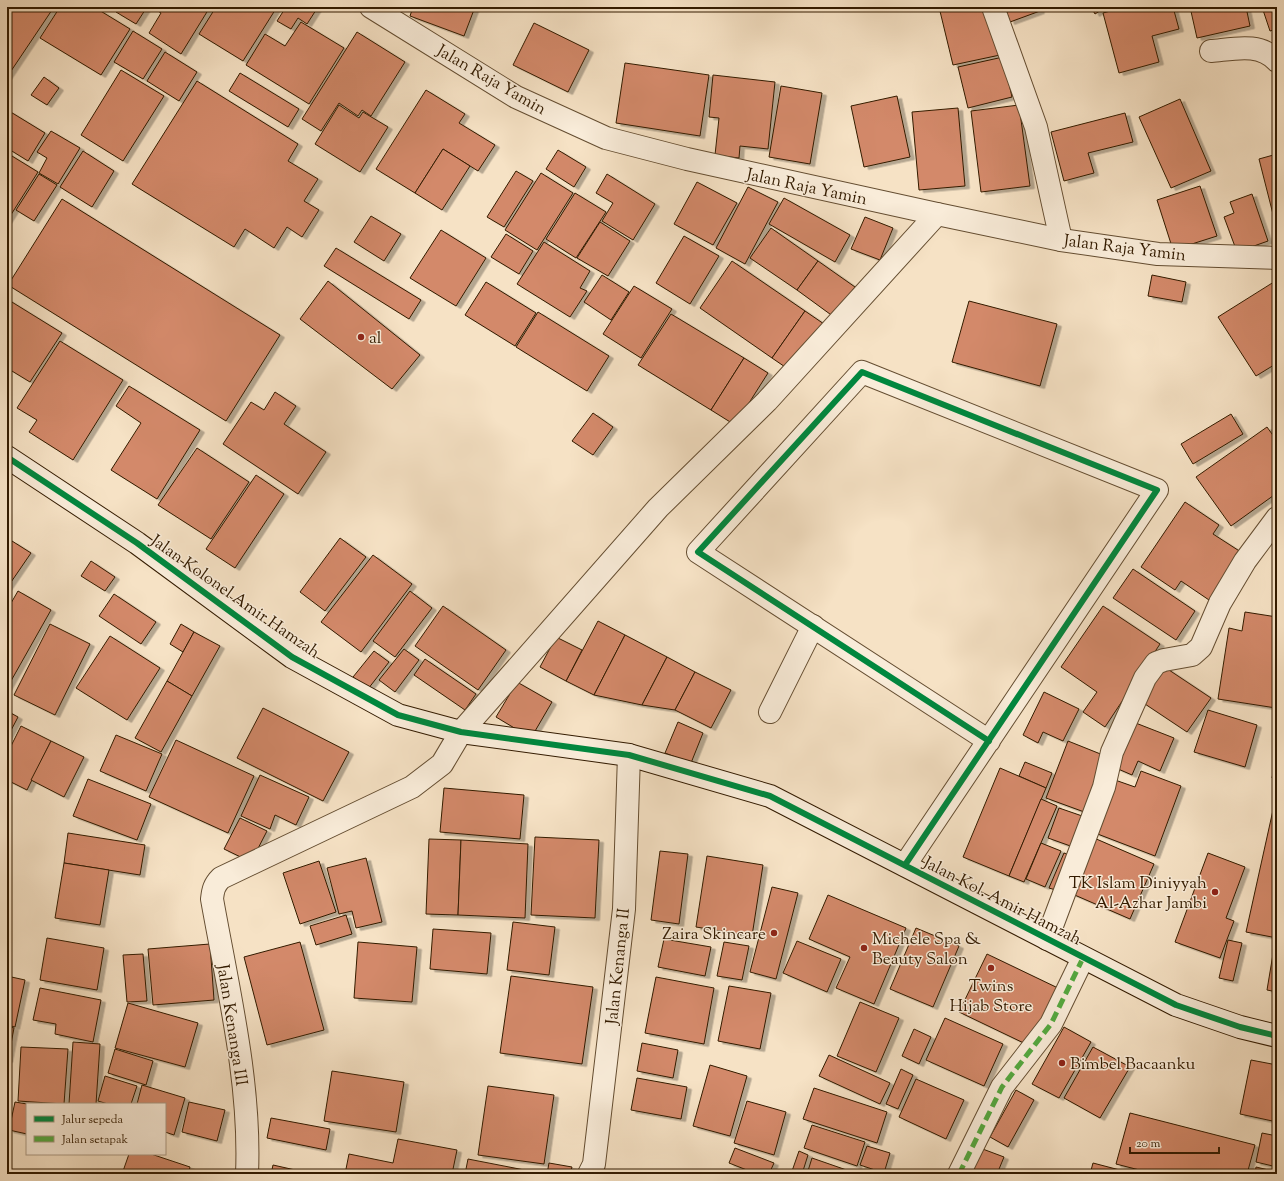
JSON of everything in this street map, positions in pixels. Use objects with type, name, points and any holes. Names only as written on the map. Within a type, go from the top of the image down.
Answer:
[{"type":"street","name":"Jalan Raja Yamin","points":[[371,7],[516,97],[606,138],[687,159],[1061,240],[1158,254],[1277,258]]},
{"type":"street","points":[[993,7],[1036,127],[1061,240]]},
{"type":"street","points":[[1211,51],[1251,48],[1263,51],[1277,61]]},
{"type":"street","points":[[461,732],[658,508],[767,401],[937,214]]},
{"type":"street","points":[[905,865],[989,741],[1157,490],[862,372],[698,552],[989,741]]},
{"type":"street","name":"Jalan Kolonel Amir Hamzah","points":[[7,457],[137,543],[292,657],[398,715],[461,732]]},
{"type":"street","points":[[1047,939],[1104,787],[1112,752],[1145,678],[1156,663],[1192,655],[1202,647],[1220,603],[1245,561],[1277,518]]},
{"type":"street","points":[[770,712],[813,626]]},
{"type":"street","name":"Jalan Kol. Amir Hamzah","points":[[461,732],[629,755],[770,796],[1176,1005],[1240,1027],[1277,1036]]},
{"type":"street","name":"Jalan Kenanga III","points":[[247,1174],[246,1104],[238,1046],[212,899],[213,890],[216,883],[220,878],[412,787],[442,764],[461,732]]},
{"type":"street","name":"Jalan Kenanga II","points":[[589,1174],[594,1164],[624,909],[629,755]]},
{"type":"street","points":[[959,1174],[1002,1087],[1051,1024],[1084,958]]},
{"type":"building","points":[[7,7],[54,7],[7,77]]},
{"type":"building","points":[[60,7],[94,7],[130,29],[101,75],[40,38]]},
{"type":"building","points":[[119,7],[147,7],[136,24],[116,12]]},
{"type":"building","points":[[152,7],[210,7],[181,54],[149,33],[161,13]]},
{"type":"building","points":[[216,7],[277,7],[243,61],[199,34]]},
{"type":"building","points":[[286,7],[318,7],[307,24],[298,18],[291,29],[277,21]]},
{"type":"building","points":[[413,7],[475,7],[464,36],[410,16]]},
{"type":"building","points":[[939,7],[989,7],[1000,55],[953,65]]},
{"type":"building","points":[[1005,7],[1039,7],[1040,11],[1010,22]]},
{"type":"building","points":[[1091,7],[1106,7],[1095,14]]},
{"type":"building","points":[[1125,7],[1173,7],[1179,29],[1152,36],[1159,62],[1119,73],[1103,13]]},
{"type":"building","points":[[1190,7],[1246,7],[1250,26],[1197,38]]},
{"type":"building","points":[[1262,7],[1277,7],[1277,29],[1270,31]]},
{"type":"building","points":[[301,22],[344,48],[309,104],[246,65],[265,34],[285,46]]},
{"type":"building","points":[[534,23],[589,50],[568,92],[513,65]]},
{"type":"building","points":[[133,31],[162,49],[143,79],[114,62]]},
{"type":"building","points":[[357,32],[405,62],[371,116],[362,110],[358,116],[339,103],[321,131],[302,119]]},
{"type":"building","points":[[165,52],[197,72],[179,101],[147,81]]},
{"type":"building","points":[[1003,57],[1012,97],[968,108],[958,67]]},
{"type":"building","points":[[625,63],[709,75],[700,136],[616,123]]},
{"type":"building","points":[[121,70],[164,96],[123,161],[81,135]]},
{"type":"building","points":[[240,73],[299,109],[288,127],[229,91]]},
{"type":"building","points":[[713,75],[775,82],[768,149],[740,146],[739,158],[715,155],[719,118],[709,117]]},
{"type":"building","points":[[44,77],[59,88],[47,105],[31,95]]},
{"type":"building","points":[[197,81],[298,144],[288,161],[318,179],[304,201],[319,210],[302,237],[287,227],[274,248],[245,229],[234,247],[132,184]]},
{"type":"building","points":[[781,86],[822,93],[810,164],[769,157]]},
{"type":"building","points":[[426,90],[465,114],[459,123],[495,145],[478,171],[443,149],[415,193],[376,169]]},
{"type":"building","points":[[897,96],[910,157],[864,167],[851,106]]},
{"type":"building","points":[[1180,99],[1211,171],[1171,188],[1139,117]]},
{"type":"building","points":[[339,105],[359,118],[363,112],[388,127],[360,172],[315,144]]},
{"type":"building","points":[[1019,105],[1030,186],[981,192],[971,111]]},
{"type":"building","points":[[958,108],[965,186],[919,190],[912,112]]},
{"type":"building","points":[[9,111],[45,133],[28,161],[7,148],[7,114]]},
{"type":"building","points":[[1125,113],[1133,142],[1088,153],[1094,173],[1064,181],[1051,132]]},
{"type":"building","points":[[51,131],[80,148],[58,184],[39,173],[47,158],[37,152]]},
{"type":"building","points":[[443,149],[470,166],[442,210],[415,193]]},
{"type":"building","points":[[558,150],[586,167],[574,187],[546,169]]},
{"type":"building","points":[[83,151],[114,171],[92,207],[60,187]]},
{"type":"building","points":[[7,153],[38,172],[7,221]]},
{"type":"building","points":[[1277,154],[1277,230],[1259,159]]},
{"type":"building","points":[[516,171],[533,181],[504,227],[487,217]]},
{"type":"building","points":[[541,173],[573,193],[537,250],[505,230]]},
{"type":"building","points":[[39,174],[57,185],[34,221],[16,210]]},
{"type":"building","points":[[607,174],[655,204],[633,240],[602,221],[613,203],[596,193]]},
{"type":"building","points":[[697,182],[737,203],[713,245],[674,224]]},
{"type":"building","points":[[1200,186],[1217,236],[1173,250],[1157,200]]},
{"type":"building","points":[[748,187],[778,202],[745,264],[716,248]]},
{"type":"building","points":[[575,193],[606,212],[576,258],[546,239]]},
{"type":"building","points":[[1252,194],[1268,241],[1237,252],[1224,217],[1234,213],[1230,202]]},
{"type":"building","points":[[784,198],[850,235],[835,262],[769,224]]},
{"type":"building","points":[[62,199],[280,335],[226,421],[8,285]]},
{"type":"building","points":[[371,216],[401,234],[384,261],[354,242]]},
{"type":"building","points":[[865,217],[893,228],[880,260],[851,249]]},
{"type":"building","points":[[600,222],[630,241],[608,276],[577,258]]},
{"type":"building","points":[[771,228],[818,261],[797,290],[750,258]]},
{"type":"building","points":[[441,230],[486,258],[456,306],[410,278]]},
{"type":"building","points":[[506,234],[533,251],[519,274],[491,257]]},
{"type":"building","points":[[684,236],[719,256],[690,304],[656,283]]},
{"type":"building","points":[[544,242],[590,271],[580,288],[587,291],[570,317],[517,284]]},
{"type":"building","points":[[336,248],[421,300],[409,319],[324,266]]},
{"type":"building","points":[[732,261],[805,311],[772,358],[700,308]]},
{"type":"building","points":[[818,261],[855,287],[834,317],[797,290]]},
{"type":"building","points":[[602,275],[629,292],[611,320],[584,302]]},
{"type":"building","points":[[1152,275],[1186,282],[1182,302],[1148,296]]},
{"type":"building","points":[[1277,280],[1277,369],[1274,365],[1256,376],[1218,317]]},
{"type":"building","name":"al","points":[[328,281],[420,355],[392,389],[300,319]]},
{"type":"building","points":[[486,282],[536,313],[515,346],[465,315]]},
{"type":"building","points":[[634,286],[672,309],[641,358],[603,334]]},
{"type":"building","points":[[7,299],[62,333],[30,382],[7,368]]},
{"type":"building","points":[[969,301],[1057,324],[1040,386],[952,362]]},
{"type":"building","points":[[805,311],[824,324],[791,371],[772,358]]},
{"type":"building","points":[[538,312],[609,356],[587,391],[516,347]]},
{"type":"building","points":[[671,314],[744,358],[711,410],[638,365]]},
{"type":"building","points":[[60,341],[123,380],[73,460],[29,432],[37,420],[17,408]]},
{"type":"building","points":[[744,358],[768,373],[735,425],[711,410]]},
{"type":"building","points":[[129,386],[200,430],[157,499],[111,470],[141,423],[116,406]]},
{"type":"building","points":[[275,392],[296,406],[284,424],[326,452],[298,494],[223,444],[251,402],[264,410]]},
{"type":"building","points":[[593,413],[613,427],[593,455],[572,441]]},
{"type":"building","points":[[1231,414],[1243,434],[1193,464],[1181,444]]},
{"type":"building","points":[[1267,427],[1277,441],[1277,493],[1231,526],[1196,477]]},
{"type":"building","points":[[197,448],[249,482],[211,539],[158,505]]},
{"type":"building","points":[[256,475],[284,494],[235,568],[206,549]]},
{"type":"building","points":[[1185,502],[1219,525],[1213,534],[1244,554],[1212,602],[1181,581],[1175,590],[1141,567]]},
{"type":"building","points":[[340,538],[366,557],[325,611],[300,592]]},
{"type":"building","points":[[12,541],[31,553],[7,588],[7,547]]},
{"type":"building","points":[[373,555],[412,584],[361,652],[321,622]]},
{"type":"building","points":[[91,561],[115,577],[105,591],[81,576]]},
{"type":"building","points":[[1133,569],[1195,611],[1176,640],[1113,598]]},
{"type":"building","points":[[18,591],[51,610],[7,688],[7,610]]},
{"type":"building","points":[[410,591],[432,608],[395,657],[373,641]]},
{"type":"building","points":[[114,594],[156,622],[141,644],[99,616]]},
{"type":"building","points":[[443,606],[506,650],[478,690],[415,646]]},
{"type":"building","points":[[1103,606],[1160,644],[1105,727],[1083,712],[1097,692],[1061,667]]},
{"type":"building","points":[[1245,612],[1277,617],[1276,708],[1218,699],[1229,628],[1242,631]]},
{"type":"building","points":[[598,621],[625,635],[594,695],[566,681]]},
{"type":"building","points":[[50,624],[90,644],[55,715],[14,695]]},
{"type":"building","points":[[181,624],[194,632],[183,652],[170,644]]},
{"type":"building","points":[[194,632],[220,646],[192,696],[167,681]]},
{"type":"building","points":[[625,635],[667,657],[642,705],[594,695]]},
{"type":"building","points":[[110,636],[160,668],[127,720],[76,688]]},
{"type":"building","points":[[556,637],[582,650],[566,681],[540,667]]},
{"type":"building","points":[[404,649],[419,660],[395,692],[379,680]]},
{"type":"building","points":[[374,651],[389,662],[368,689],[353,677]]},
{"type":"building","points":[[667,657],[695,672],[675,710],[642,705]]},
{"type":"building","points":[[425,659],[476,694],[465,710],[414,675]]},
{"type":"building","points":[[1160,664],[1211,698],[1187,732],[1136,698]]},
{"type":"building","points":[[695,672],[731,690],[711,728],[675,710]]},
{"type":"building","points":[[167,681],[192,696],[161,752],[135,738]]},
{"type":"building","points":[[517,682],[552,702],[531,738],[496,717]]},
{"type":"building","points":[[1044,692],[1079,709],[1063,741],[1043,732],[1038,743],[1023,735]]},
{"type":"building","points":[[263,708],[349,752],[323,801],[237,758]]},
{"type":"building","points":[[1208,710],[1257,725],[1245,767],[1194,752]]},
{"type":"building","points":[[7,711],[18,717],[7,738]]},
{"type":"building","points":[[1128,720],[1174,738],[1160,771],[1138,761],[1132,775],[1109,765]]},
{"type":"building","points":[[678,722],[703,733],[691,763],[665,753]]},
{"type":"building","points":[[21,726],[51,741],[27,790],[7,780],[7,754]]},
{"type":"building","points":[[116,735],[162,754],[146,791],[100,771]]},
{"type":"building","points":[[176,740],[254,776],[228,833],[149,797]]},
{"type":"building","points":[[51,741],[84,757],[64,797],[31,780]]},
{"type":"building","points":[[1068,741],[1108,757],[1087,813],[1046,798]]},
{"type":"building","points":[[1277,751],[1277,779],[1272,778]]},
{"type":"building","points":[[1025,762],[1052,773],[1046,788],[1019,776]]},
{"type":"building","points":[[1000,768],[1046,788],[1009,876],[963,857]]},
{"type":"building","points":[[1141,771],[1181,786],[1155,856],[1095,833],[1115,780],[1135,787]]},
{"type":"building","points":[[260,775],[309,797],[296,825],[275,815],[270,829],[241,816]]},
{"type":"building","points":[[88,779],[151,804],[137,840],[73,816]]},
{"type":"building","points":[[444,788],[524,795],[520,839],[440,832]]},
{"type":"building","points":[[1277,792],[1277,938],[1246,932]]},
{"type":"building","points":[[1041,799],[1057,806],[1024,882],[1009,876]]},
{"type":"building","points":[[1059,808],[1088,818],[1076,848],[1048,838]]},
{"type":"building","points":[[240,818],[267,831],[251,862],[224,849]]},
{"type":"building","points":[[68,833],[145,845],[140,875],[64,863]]},
{"type":"building","points":[[535,837],[599,840],[595,918],[531,915]]},
{"type":"building","points":[[1094,838],[1154,864],[1130,919],[1070,893]]},
{"type":"building","points":[[429,839],[461,840],[458,915],[426,914]]},
{"type":"building","points":[[461,840],[528,844],[525,918],[458,915]]},
{"type":"building","points":[[1041,843],[1061,851],[1045,887],[1026,879]]},
{"type":"building","points":[[660,851],[688,854],[679,924],[651,920]]},
{"type":"building","points":[[1064,853],[1076,858],[1062,892],[1049,888]]},
{"type":"building","name":"TK Islam Diniyyah Al-Azhar Jambi","points":[[1208,853],[1245,867],[1226,918],[1234,921],[1220,958],[1175,942]]},
{"type":"building","points":[[707,856],[763,865],[752,936],[696,927]]},
{"type":"building","points":[[366,858],[382,922],[356,928],[352,911],[339,914],[327,868]]},
{"type":"building","points":[[319,861],[336,912],[300,924],[283,873]]},
{"type":"building","points":[[64,863],[109,870],[100,925],[55,918]]},
{"type":"building","name":"Zaira Skincare","points":[[772,887],[798,893],[776,979],[750,972]]},
{"type":"building","name":"Michele Spa & Beauty Salon","points":[[828,895],[906,928],[874,1004],[836,988],[850,957],[809,939]]},
{"type":"building","points":[[346,915],[352,934],[316,945],[310,926]]},
{"type":"building","points":[[513,922],[555,927],[549,975],[507,970]]},
{"type":"building","points":[[916,928],[959,946],[933,1007],[890,989]]},
{"type":"building","points":[[433,929],[491,933],[487,974],[430,969]]},
{"type":"building","points":[[47,938],[104,948],[97,990],[40,980]]},
{"type":"building","points":[[664,939],[711,947],[705,976],[658,967]]},
{"type":"building","points":[[1228,940],[1242,943],[1233,981],[1219,978]]},
{"type":"building","points":[[797,941],[841,959],[827,992],[783,973]]},
{"type":"building","points":[[300,942],[324,1030],[267,1045],[244,957]]},
{"type":"building","points":[[358,942],[417,947],[412,1002],[354,998]]},
{"type":"building","points":[[724,942],[749,946],[742,980],[717,976]]},
{"type":"building","points":[[210,944],[214,1000],[153,1005],[148,949]]},
{"type":"building","points":[[1274,948],[1277,948],[1277,992],[1267,990]]},
{"type":"building","points":[[143,954],[147,1001],[127,1002],[123,955]]},
{"type":"building","points":[[987,954],[1060,989],[1032,1047],[959,1012]]},
{"type":"building","points":[[7,976],[25,980],[15,1027],[7,1025]]},
{"type":"building","points":[[511,976],[593,987],[582,1064],[500,1053]]},
{"type":"building","points":[[656,977],[714,988],[704,1044],[645,1033]]},
{"type":"building","points":[[729,986],[771,993],[760,1049],[718,1041]]},
{"type":"building","points":[[40,988],[101,1000],[93,1042],[55,1034],[56,1024],[33,1020]]},
{"type":"building","points":[[860,1002],[899,1018],[876,1072],[837,1056]]},
{"type":"building","points":[[128,1003],[198,1023],[185,1067],[115,1048]]},
{"type":"building","points":[[945,1018],[1003,1044],[984,1086],[926,1060]]},
{"type":"building","points":[[7,1026],[14,1028],[8,1060],[7,1060]]},
{"type":"building","name":"Bimbel Bacaanku","points":[[1064,1027],[1091,1042],[1059,1098],[1032,1084]]},
{"type":"building","points":[[914,1029],[931,1037],[919,1064],[902,1056]]},
{"type":"building","points":[[73,1042],[100,1044],[96,1103],[69,1103]]},
{"type":"building","points":[[642,1043],[678,1050],[673,1078],[637,1071]]},
{"type":"building","points":[[21,1047],[68,1049],[64,1103],[18,1101]]},
{"type":"building","points":[[1093,1047],[1130,1067],[1100,1118],[1064,1098]]},
{"type":"building","points":[[115,1049],[153,1061],[146,1085],[108,1073]]},
{"type":"building","points":[[829,1055],[890,1083],[880,1104],[819,1076]]},
{"type":"building","points":[[1251,1060],[1277,1065],[1277,1122],[1240,1114]]},
{"type":"building","points":[[710,1065],[747,1076],[730,1136],[693,1126]]},
{"type":"building","points":[[901,1069],[913,1075],[898,1109],[886,1104]]},
{"type":"building","points":[[332,1071],[404,1082],[396,1132],[324,1121]]},
{"type":"building","points":[[105,1076],[137,1086],[131,1103],[105,1103],[98,1101]]},
{"type":"building","points":[[637,1078],[687,1087],[681,1119],[631,1110]]},
{"type":"building","points":[[916,1079],[964,1100],[946,1139],[899,1117]]},
{"type":"building","points":[[142,1085],[185,1098],[174,1135],[166,1132],[166,1103],[137,1103]]},
{"type":"building","points":[[488,1086],[554,1095],[544,1164],[478,1155]]},
{"type":"building","points":[[814,1088],[887,1112],[877,1143],[803,1119]]},
{"type":"building","points":[[1016,1090],[1034,1100],[1008,1147],[990,1137]]},
{"type":"building","points":[[747,1101],[786,1112],[774,1155],[734,1143]]},
{"type":"building","points":[[15,1102],[26,1104],[26,1134],[9,1130]]},
{"type":"building","points":[[189,1102],[225,1110],[217,1141],[182,1132]]},
{"type":"building","points":[[1130,1113],[1255,1145],[1247,1174],[1155,1174],[1116,1164]]},
{"type":"building","points":[[271,1118],[330,1129],[326,1150],[267,1138]]},
{"type":"building","points":[[812,1125],[865,1142],[857,1166],[804,1148]]},
{"type":"building","points":[[1262,1133],[1277,1136],[1277,1167],[1256,1162]]},
{"type":"building","points":[[398,1139],[457,1150],[452,1174],[345,1174],[349,1154],[393,1163]]},
{"type":"building","points":[[867,1146],[890,1153],[884,1173],[860,1165]]},
{"type":"building","points":[[735,1148],[774,1163],[769,1174],[757,1174],[729,1163]]},
{"type":"building","points":[[980,1148],[1004,1157],[997,1174],[969,1174]]},
{"type":"building","points":[[799,1151],[808,1155],[802,1174],[791,1174]]},
{"type":"building","points":[[129,1155],[154,1155],[190,1167],[188,1174],[122,1174]]},
{"type":"building","points":[[812,1158],[858,1174],[807,1174]]},
{"type":"building","points":[[468,1159],[545,1174],[465,1174]]},
{"type":"building","points":[[549,1163],[572,1167],[570,1174],[547,1174]]},
{"type":"building","points":[[1093,1163],[1135,1174],[1090,1174]]},
{"type":"building","points":[[273,1165],[313,1174],[271,1174]]},
{"type":"building","points":[[1256,1167],[1277,1172],[1277,1174],[1255,1174]]},
{"type":"marked path","points":[[959,1174],[1002,1087],[1051,1024],[1083,958]]},
{"type":"cycle path","points":[[905,865],[1157,490],[862,372],[698,552],[989,741]]},
{"type":"cycle path","points":[[7,457],[137,543],[292,657],[398,715],[461,732],[629,755],[770,796],[1176,1005],[1240,1027],[1277,1036]]},
{"type":"place","name":"al","points":[[361,337]]},
{"type":"place","name":"TK Islam Diniyyah Al-Azhar Jambi","points":[[1215,892]]},
{"type":"place","name":"Zaira Skincare","points":[[774,933]]},
{"type":"place","name":"Michele Spa & Beauty Salon","points":[[864,948]]},
{"type":"place","name":"Twins Hijab Store","points":[[991,968]]},
{"type":"place","name":"Bimbel Bacaanku","points":[[1062,1063]]}]
